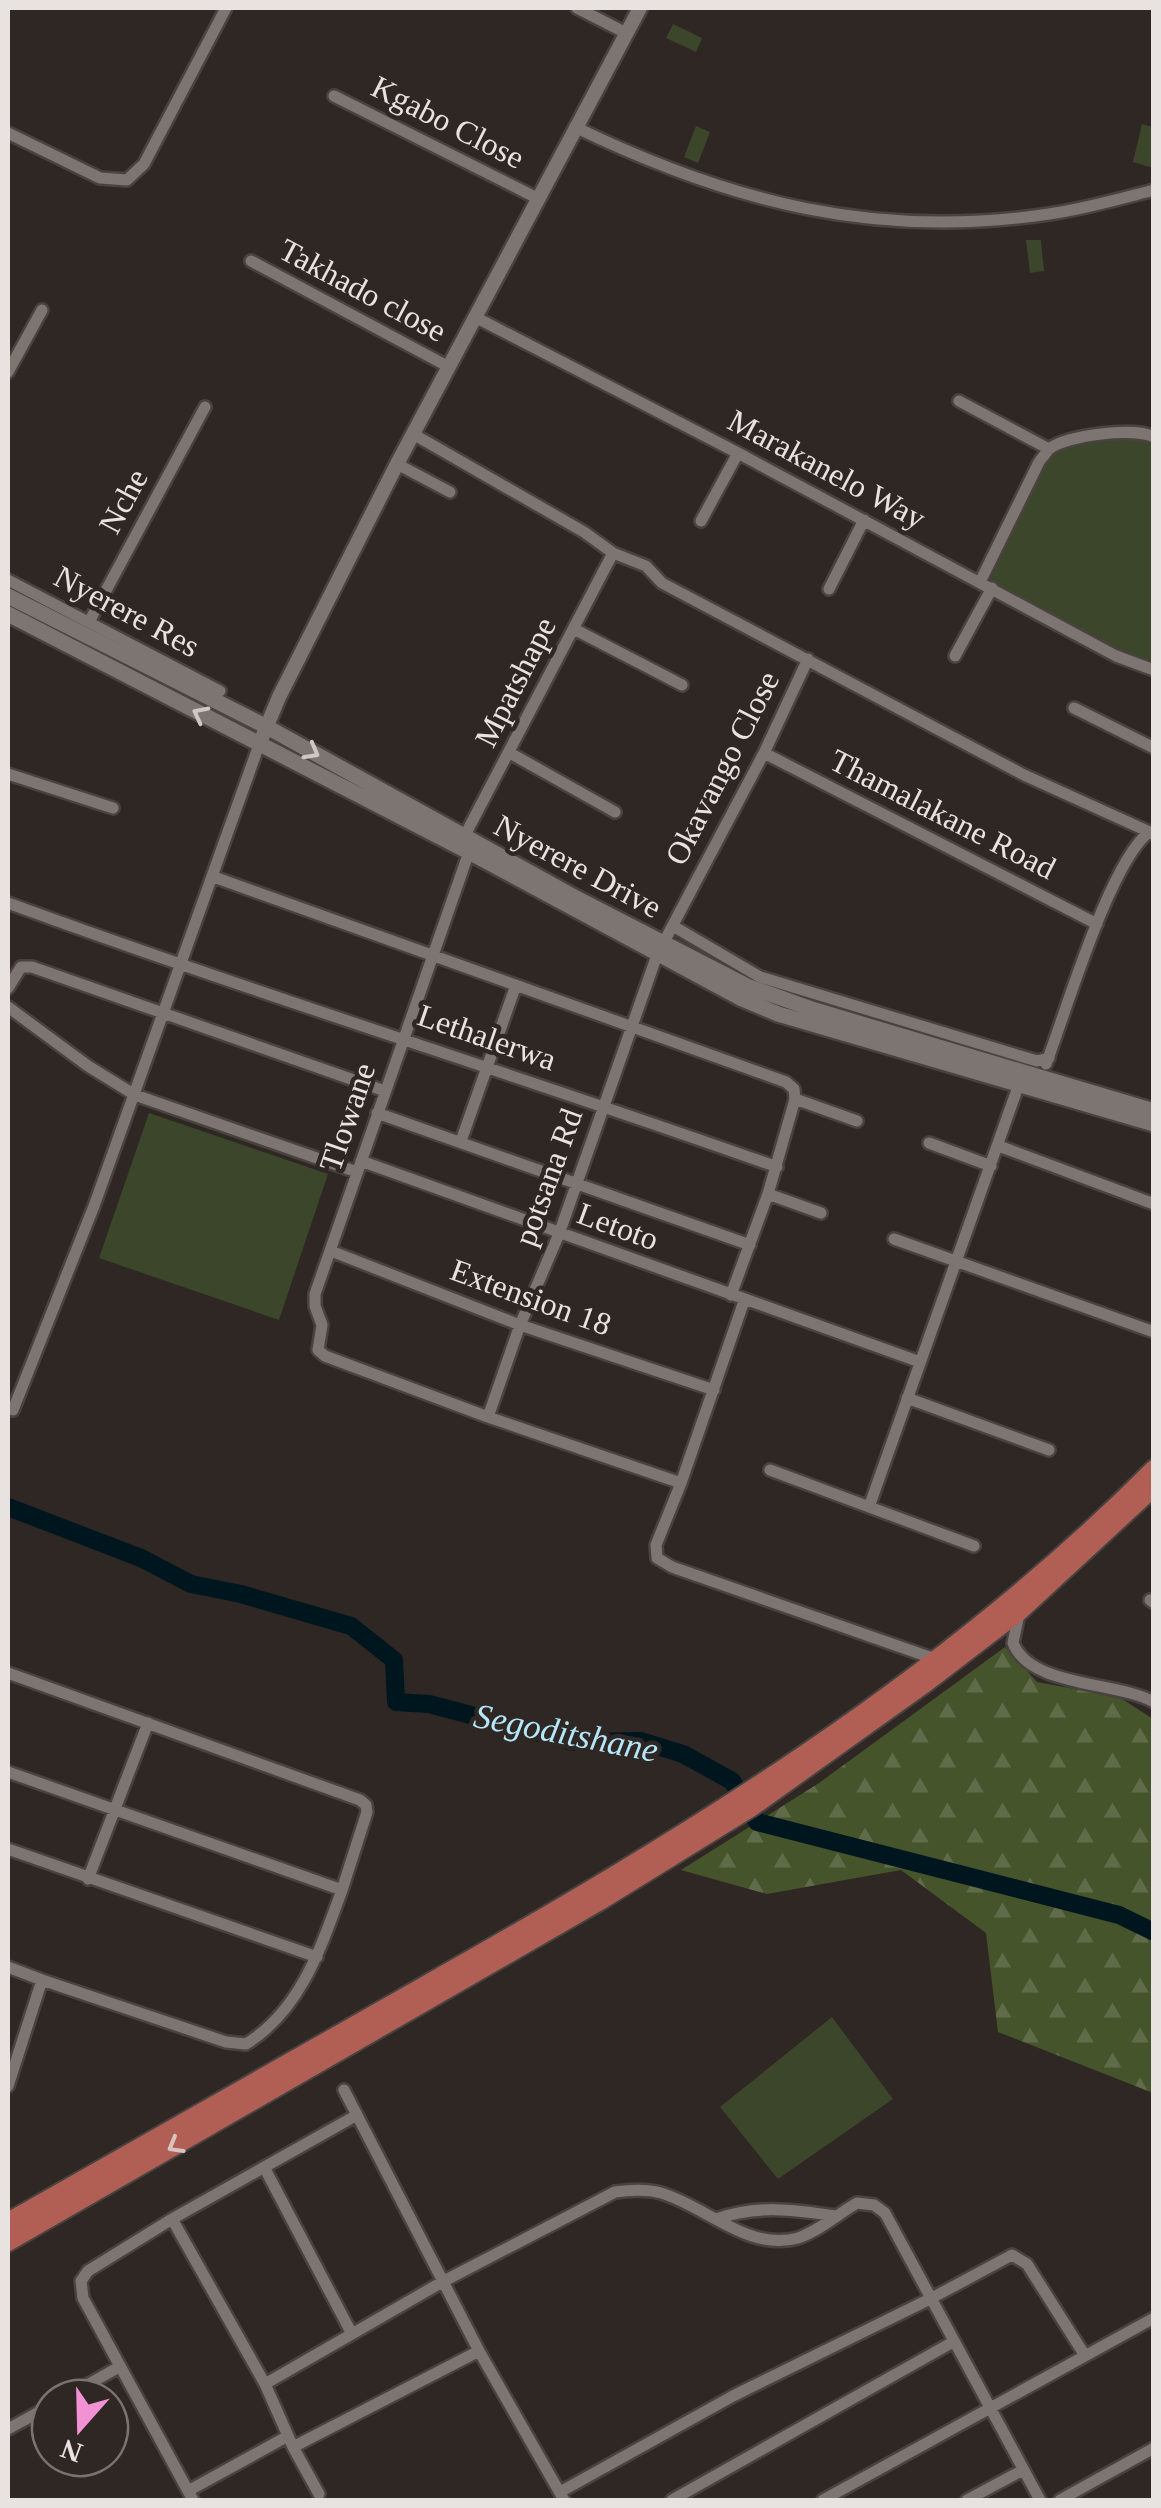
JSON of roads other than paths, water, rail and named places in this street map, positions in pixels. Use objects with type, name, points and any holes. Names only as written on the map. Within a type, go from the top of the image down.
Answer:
[{"type":"main road","name":"Nyerere Drive","points":[[8,596],[267,726],[740,998],[778,1014],[1154,1124]]},
{"type":"main road","name":"Nyerere Drive","points":[[8,614],[260,745],[467,844]]},
{"type":"main road","name":"Nyerere Drive","points":[[660,949],[778,998],[1154,1110]]},
{"type":"main road","points":[[750,1800],[935,1658],[1074,1544],[1154,1469]]},
{"type":"main road","points":[[8,2242],[750,1800],[923,1685],[1021,1610],[1154,1487]]},
{"type":"main road","points":[[8,2222],[680,1844]]},
{"type":"street","points":[[8,133],[100,178],[126,180],[135,175],[226,8]]},
{"type":"street","points":[[577,8],[626,33]]},
{"type":"street","points":[[13,1410],[135,1095],[178,965],[279,697],[397,464],[640,8]]},
{"type":"street","name":"Kgabo Close","points":[[334,96],[537,198]]},
{"type":"street","points":[[575,127],[648,163],[717,188],[780,205],[854,218],[930,222],[1006,219],[1050,214],[1154,190]]},
{"type":"street","name":"Takhado close","points":[[252,261],[449,367]]},
{"type":"street","points":[[8,372],[42,310]]},
{"type":"street","name":"Marakanelo Way","points":[[475,318],[738,452],[1116,656],[1154,670]]},
{"type":"street","points":[[959,401],[1049,449]]},
{"type":"street","name":"Nche","points":[[90,622],[205,407]]},
{"type":"street","points":[[955,656],[1039,462],[1049,449],[1127,430],[1154,436]]},
{"type":"street","points":[[413,434],[613,552],[646,566],[662,584],[991,758],[1151,833]]},
{"type":"street","points":[[701,521],[738,452]]},
{"type":"street","points":[[397,464],[450,492]]},
{"type":"street","points":[[830,589],[864,520]]},
{"type":"street","name":"Mpatshape","points":[[467,844],[613,552]]},
{"type":"street","name":"Nyerere Res","points":[[8,580],[220,691]]},
{"type":"street","points":[[574,629],[682,684]]},
{"type":"street","name":"Okavango Close","points":[[660,949],[764,752],[808,659]]},
{"type":"street","points":[[1074,708],[1154,748]]},
{"type":"street","name":"Thamalakane Road","points":[[764,752],[1097,924]]},
{"type":"street","points":[[510,753],[616,812]]},
{"type":"street","points":[[8,774],[114,808]]},
{"type":"street","points":[[1042,1078],[1097,924],[1138,840],[1151,833]]},
{"type":"street","name":"Tlowane","points":[[467,844],[314,1300],[322,1324],[317,1344],[325,1356],[488,1417]]},
{"type":"street","points":[[214,877],[786,1082],[796,1099],[777,1167],[731,1296]]},
{"type":"street","name":"Lethalerwa","points":[[8,904],[777,1167]]},
{"type":"street","points":[[672,926],[760,977],[1037,1061],[1049,1058]]},
{"type":"street","name":"potsana Rd","points":[[488,1417],[520,1324],[559,1234],[660,949]]},
{"type":"street","points":[[8,988],[25,965],[385,1090]]},
{"type":"street","points":[[461,1141],[516,985]]},
{"type":"street","name":"Letoto","points":[[8,1007],[135,1095],[559,1234],[920,1362]]},
{"type":"street","points":[[869,1506],[1020,1084]]},
{"type":"street","points":[[796,1099],[857,1121]]},
{"type":"street","points":[[378,1113],[750,1245]]},
{"type":"street","points":[[930,1143],[991,1166]]},
{"type":"street","points":[[998,1146],[1154,1204]]},
{"type":"street","points":[[768,1194],[821,1213]]},
{"type":"street","points":[[894,1239],[1154,1332]]},
{"type":"street","name":"Extension 18","points":[[331,1251],[520,1324],[714,1390]]},
{"type":"street","points":[[744,1300],[656,1545],[656,1558],[935,1658]]},
{"type":"street","points":[[907,1398],[1049,1450]]},
{"type":"street","points":[[488,1417],[681,1483]]},
{"type":"street","points":[[770,1470],[974,1546]]},
{"type":"street","points":[[1021,1610],[1013,1643],[1034,1668],[1120,1688],[1154,1702]]},
{"type":"street","points":[[8,1674],[360,1800],[367,1812],[317,1957],[275,2022],[246,2044],[226,2042],[8,1968]]},
{"type":"street","points":[[88,1878],[148,1724]]},
{"type":"street","points":[[8,1772],[342,1890]]},
{"type":"street","points":[[8,1849],[317,1957]]},
{"type":"street","points":[[8,2086],[42,1980]]},
{"type":"street","points":[[344,2090],[479,2351],[562,2496],[733,2396],[930,2300],[1012,2255],[1028,2264],[1084,2354]]},
{"type":"street","points":[[357,2115],[172,2219],[88,2272],[81,2281],[83,2298],[190,2496],[479,2351]]},
{"type":"street","points":[[264,2168],[352,2334]]},
{"type":"street","points":[[265,2384],[444,2281],[615,2192],[660,2193],[740,2232],[783,2240],[799,2238],[866,2202],[885,2213],[1040,2500]]},
{"type":"street","points":[[716,2218],[758,2208],[835,2216]]},
{"type":"street","points":[[172,2219],[265,2384],[319,2494]]},
{"type":"street","points":[[822,2500],[1154,2318]]},
{"type":"street","points":[[672,2500],[952,2342]]},
{"type":"street","points":[[100,2378],[120,2367]]},
{"type":"street","points":[[8,2429],[30,2417]]},
{"type":"street","points":[[1060,2500],[1154,2448]]},
{"type":"street","points":[[967,2500],[1023,2470]]},
{"type":"waterway","name":"Segoditshane","points":[[8,1507],[141,1558],[191,1584],[241,1594],[351,1626],[394,1660],[396,1702],[429,1704],[573,1742],[641,1741],[683,1754],[732,1781],[757,1822],[1119,1915],[1154,1932]]}]
